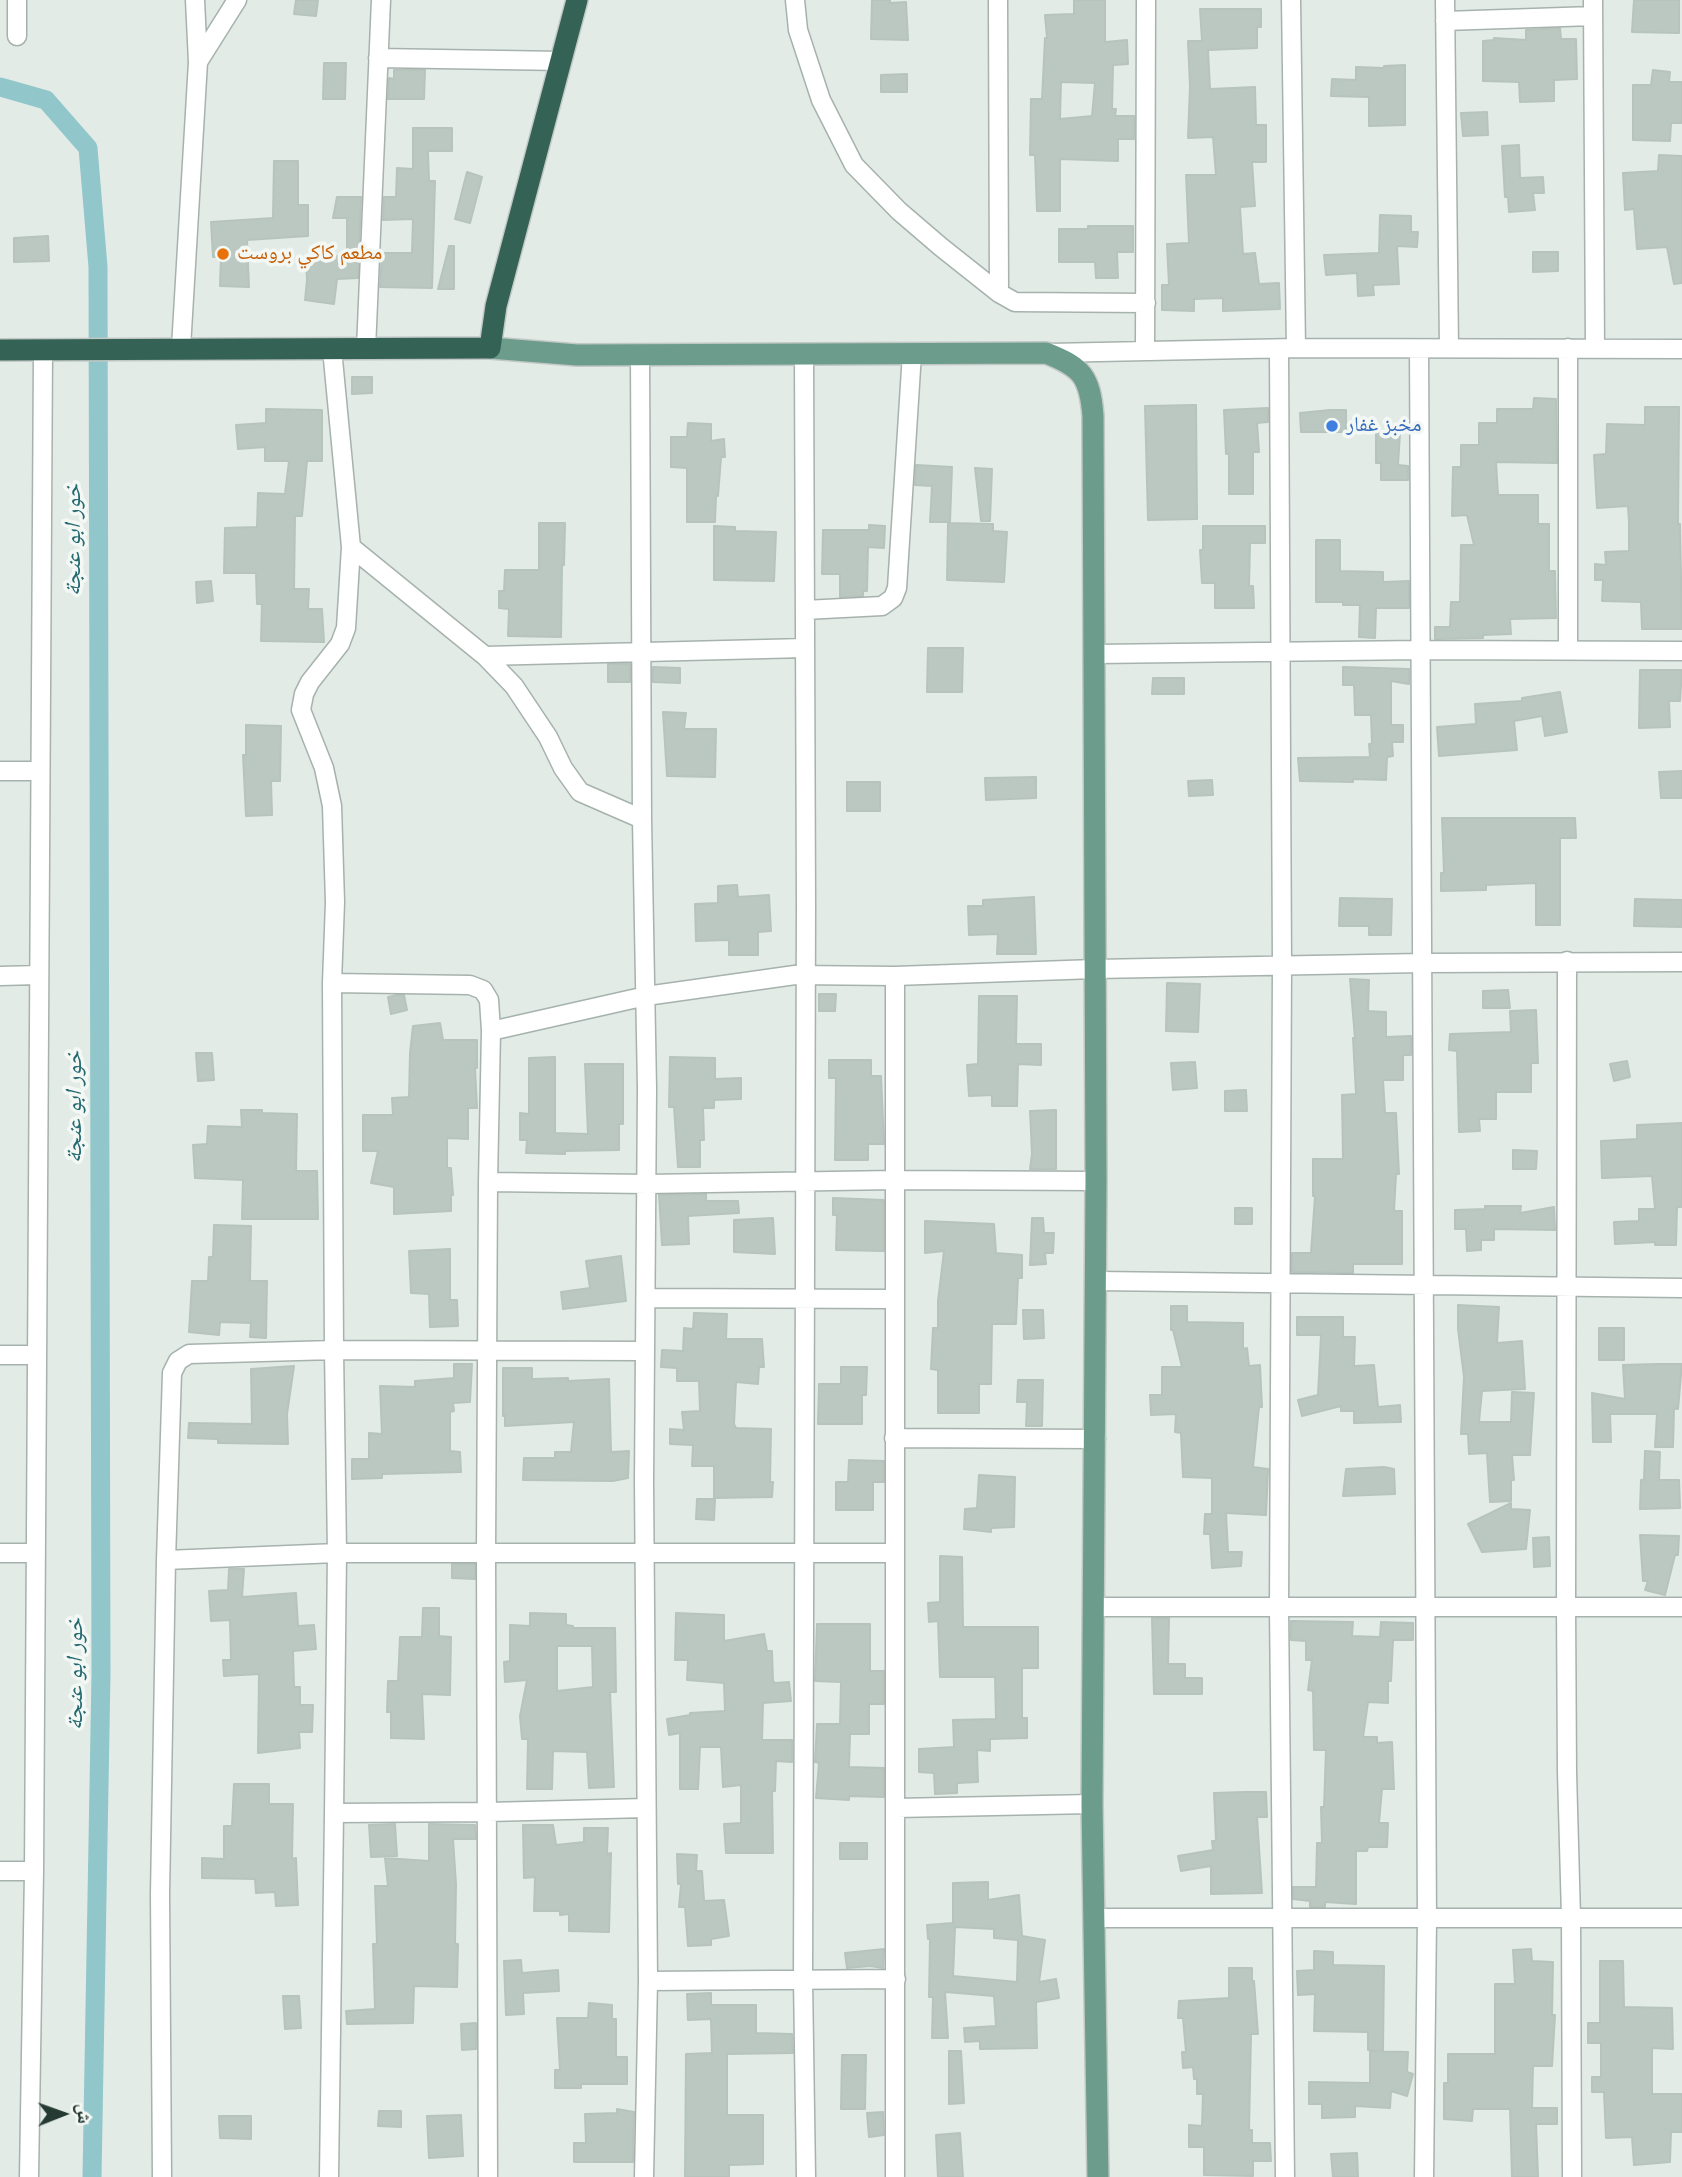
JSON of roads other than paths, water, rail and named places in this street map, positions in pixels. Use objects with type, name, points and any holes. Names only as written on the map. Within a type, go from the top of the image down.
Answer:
[{"type":"highway","points":[[0,349],[490,348],[496,306],[577,0]]},
{"type":"main road","points":[[490,348],[577,355],[1046,353],[1068,361],[1083,375],[1091,392],[1094,416],[1096,654],[1096,1438],[1092,1804],[1098,2177]]},
{"type":"street","points":[[17,36],[18,0]]},
{"type":"street","points":[[181,348],[198,62],[195,0]]},
{"type":"street","points":[[198,62],[237,0]]},
{"type":"street","points":[[366,349],[381,0]]},
{"type":"street","points":[[794,0],[798,30],[821,100],[854,165],[899,211],[1007,299],[1022,303],[1146,303]]},
{"type":"street","points":[[998,0],[999,293]]},
{"type":"street","points":[[1144,350],[1146,0]]},
{"type":"street","points":[[1284,2177],[1279,1607],[1282,652],[1291,0]]},
{"type":"street","points":[[1445,0],[1449,348]]},
{"type":"street","points":[[1445,21],[1593,8],[1595,348]]},
{"type":"street","points":[[378,58],[562,61]]},
{"type":"street","points":[[1046,353],[1287,348],[1682,349]]},
{"type":"street","points":[[1568,348],[1568,650]]},
{"type":"street","points":[[329,2177],[337,1553],[332,983],[335,902],[332,806],[324,768],[301,710],[310,682],[340,644],[346,628],[351,547],[332,349]]},
{"type":"street","points":[[1419,349],[1427,1919],[1424,2177]]},
{"type":"street","points":[[29,2177],[34,1871],[40,771],[53,350]]},
{"type":"street","points":[[804,354],[803,1979],[806,2177]]},
{"type":"street","points":[[805,610],[882,606],[893,598],[897,588],[912,354]]},
{"type":"street","points":[[640,355],[647,1184],[645,1552],[648,1982],[644,2177]]},
{"type":"street","points":[[351,547],[485,656],[525,701],[580,792],[642,818]]},
{"type":"street","points":[[485,656],[805,648]]},
{"type":"street","points":[[1096,654],[1421,650],[1682,651]]},
{"type":"street","points":[[0,771],[40,771]]},
{"type":"street","points":[[492,1031],[646,996],[805,974],[895,975],[1567,961],[1682,962]]},
{"type":"street","points":[[1567,961],[1566,1606],[1572,2177]]},
{"type":"street","points":[[0,976],[39,975]]},
{"type":"street","points":[[895,975],[895,2177]]},
{"type":"street","points":[[332,983],[470,985],[483,990],[489,1000],[492,1031],[488,1182],[486,1553],[488,2177]]},
{"type":"street","points":[[488,1182],[647,1184],[894,1180],[1096,1181]]},
{"type":"street","points":[[1096,1281],[1682,1288]]},
{"type":"street","points":[[646,1297],[894,1299]]},
{"type":"street","points":[[162,2177],[160,1894],[166,1560],[172,1373],[178,1360],[189,1354],[334,1350],[645,1352]]},
{"type":"street","points":[[0,1355],[37,1355]]},
{"type":"street","points":[[894,1438],[1096,1438]]},
{"type":"street","points":[[0,1553],[36,1553]]},
{"type":"street","points":[[166,1560],[337,1553],[894,1553]]},
{"type":"street","points":[[1093,1607],[1682,1607]]},
{"type":"street","points":[[896,1808],[1092,1804]]},
{"type":"street","points":[[334,1813],[646,1808]]},
{"type":"street","points":[[0,1871],[34,1871]]},
{"type":"street","points":[[1093,1918],[1682,1919]]},
{"type":"street","points":[[648,1982],[896,1979]]},
{"type":"waterway","name":"خور ابو عنجة","points":[[0,87],[46,100],[88,148],[98,267],[101,1674],[92,2177]]},
{"type":"place","name":"مطعم كاكي بروست","points":[[223,254]]},
{"type":"place","name":"مخبز غفار","points":[[1332,426]]}]
